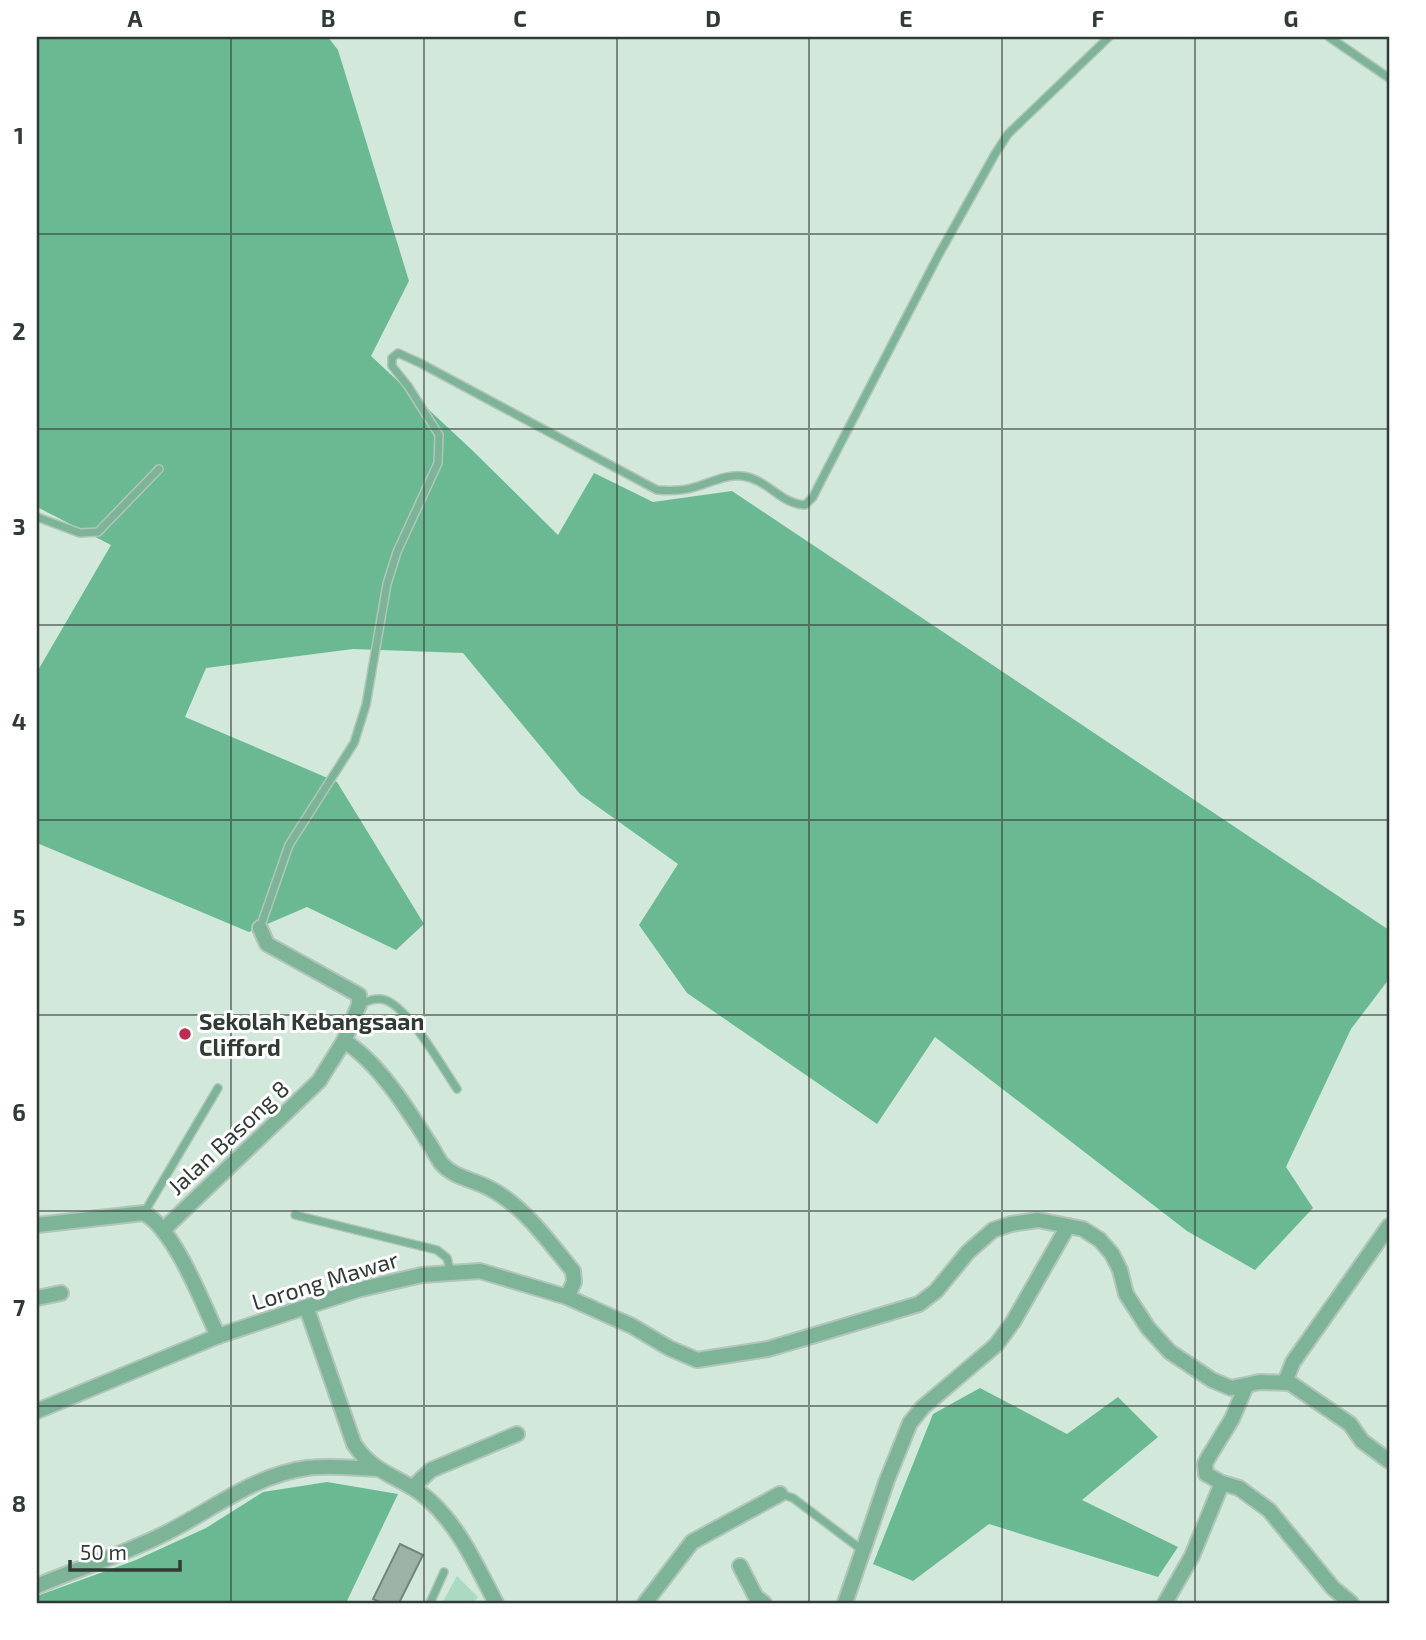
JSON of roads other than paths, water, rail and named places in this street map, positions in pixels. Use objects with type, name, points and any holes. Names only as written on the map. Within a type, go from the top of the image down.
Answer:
[{"type":"street","points":[[260,928],[267,944],[359,995],[359,1006]]},
{"type":"street","name":"Jalan Basong 8","points":[[163,1230],[319,1081],[344,1041],[359,1006]]},
{"type":"street","points":[[344,1041],[357,1048],[373,1065],[441,1163],[452,1173],[489,1188],[526,1214],[573,1270],[574,1282],[567,1297]]},
{"type":"street","points":[[37,1225],[144,1213],[152,1217],[185,1266],[218,1336]]},
{"type":"street","name":"Lorong Mawar","points":[[37,1411],[218,1336],[357,1290],[422,1275],[480,1270],[567,1297],[632,1326],[669,1348],[697,1360],[768,1349],[919,1304],[936,1291],[968,1252],[993,1230],[1038,1220],[1083,1228],[1100,1240],[1112,1254],[1120,1270],[1126,1294],[1148,1328],[1170,1352],[1212,1380],[1231,1388],[1260,1382],[1285,1382]]},
{"type":"street","points":[[845,1603],[910,1423],[923,1407],[996,1345],[1013,1322],[1068,1226]]},
{"type":"street","points":[[1389,1226],[1293,1362],[1285,1382],[1350,1424],[1362,1441],[1389,1461]]},
{"type":"street","points":[[37,1298],[61,1293]]},
{"type":"street","points":[[307,1308],[355,1444],[365,1459],[377,1469],[413,1487],[430,1500],[453,1526],[492,1601]]},
{"type":"street","points":[[1246,1386],[1232,1419],[1205,1464],[1206,1474],[1238,1488],[1269,1510],[1333,1588],[1351,1603]]},
{"type":"street","points":[[413,1487],[431,1470],[517,1434]]},
{"type":"street","points":[[37,1586],[165,1534],[239,1491],[278,1475],[320,1467],[377,1469]]},
{"type":"street","points":[[1165,1603],[1192,1556],[1222,1483]]},
{"type":"street","points":[[645,1603],[692,1542],[780,1494]]},
{"type":"street","points":[[740,1566],[756,1597],[764,1603]]},
{"type":"lane","points":[[260,928],[289,845],[354,743],[366,705],[387,584],[397,552],[438,463],[439,435],[392,366],[392,358],[398,352],[657,490],[693,488],[720,478],[740,475],[765,483],[793,505],[805,505],[821,481],[995,154],[1008,134],[1109,37]]},
{"type":"lane","points":[[1329,37],[1389,78]]},
{"type":"lane","points":[[37,517],[80,533],[98,532],[159,469]]},
{"type":"lane","points":[[359,1006],[373,999],[383,999],[395,1005],[409,1019],[457,1089]]},
{"type":"lane","points":[[144,1213],[218,1088]]},
{"type":"lane","points":[[295,1215],[430,1247],[447,1258],[450,1273]]},
{"type":"lane","points":[[780,1494],[793,1498],[863,1551]]},
{"type":"lane","points":[[430,1603],[444,1572]]},
{"type":"place","name":"Sekolah Kebangsaan Clifford","points":[[185,1034]]}]
